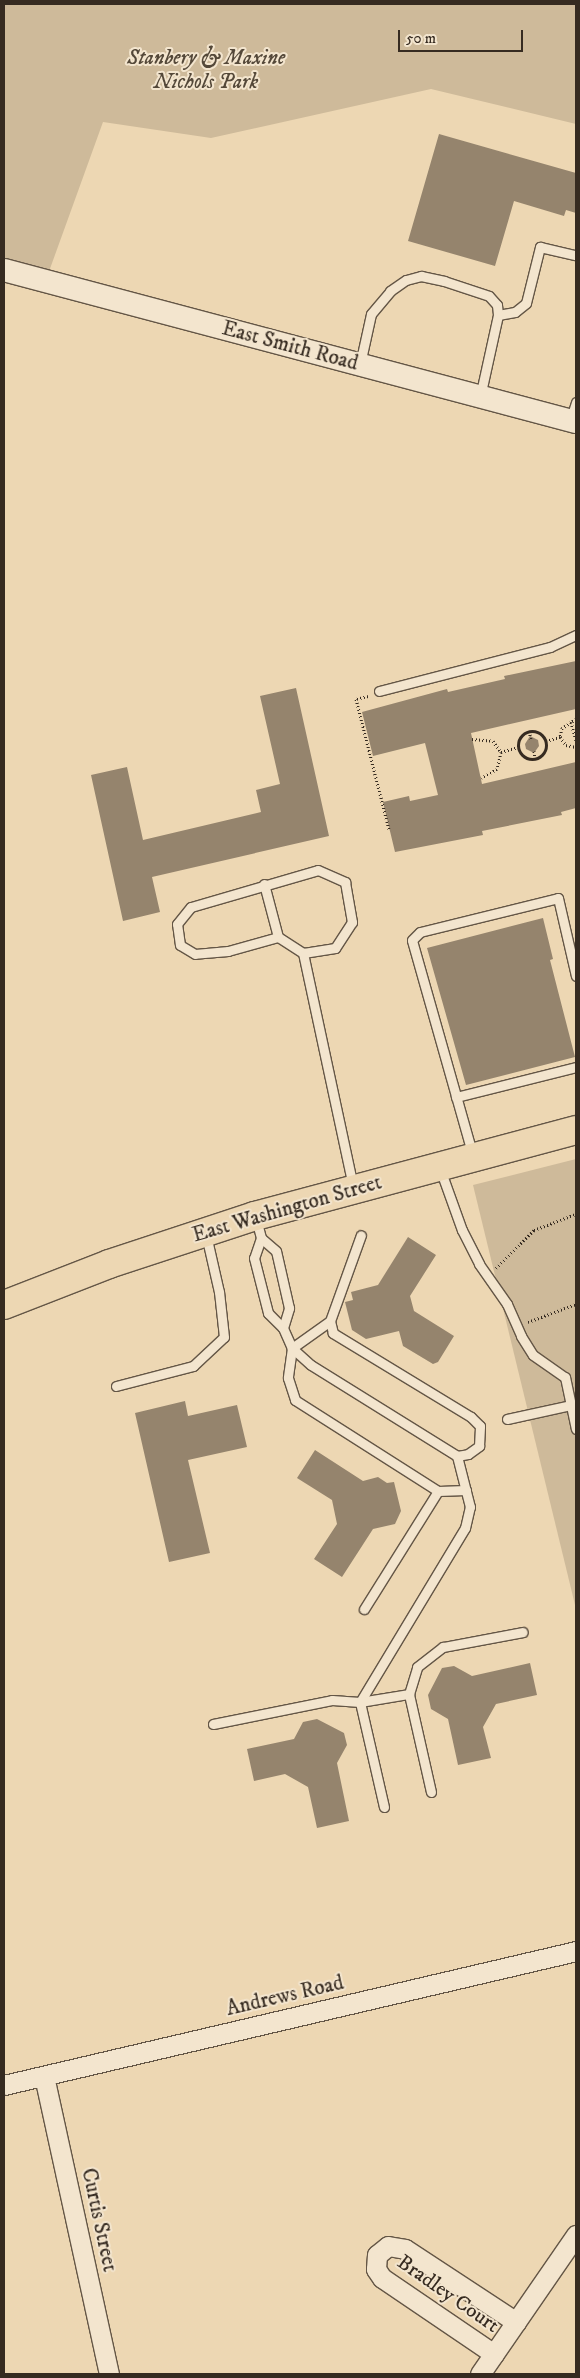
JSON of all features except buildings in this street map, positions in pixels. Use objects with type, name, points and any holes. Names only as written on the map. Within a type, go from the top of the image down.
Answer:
[{"type":"highway","name":"East Washington Street","points":[[4,1304],[109,1264],[206,1232],[258,1227],[354,1189],[576,1130]]},
{"type":"street","name":"East Smith Road","points":[[4,270],[480,397],[574,415]]},
{"type":"street","name":"Andrews Road","points":[[4,2086],[576,1951]]},
{"type":"street","name":"Curtis Street","points":[[44,2076],[109,2374]]},
{"type":"street","points":[[480,2374],[576,2235]]},
{"type":"street","name":"Bradley Court","points":[[494,2354],[382,2278],[376,2269],[377,2255],[388,2246],[405,2249],[516,2322]]},
{"type":"lane","points":[[498,315],[514,312],[526,304],[540,247],[576,255]]},
{"type":"lane","points":[[360,365],[371,314],[390,291],[406,280],[422,276],[489,296],[497,305],[498,315],[480,397]]},
{"type":"lane","points":[[379,691],[550,647],[576,635]]},
{"type":"lane","points":[[264,884],[278,937],[303,953],[335,948],[352,922],[345,882],[318,870],[264,884],[191,907],[177,924],[180,945],[195,954],[228,950],[278,937]]},
{"type":"lane","points":[[474,1157],[412,940],[420,932],[558,898],[576,976]]},
{"type":"lane","points":[[303,953],[354,1189]]},
{"type":"lane","points":[[456,1097],[576,1067]]},
{"type":"lane","points":[[440,1166],[462,1230],[533,1356],[565,1376],[576,1429]]},
{"type":"lane","points":[[258,1227],[254,1258],[268,1313],[283,1328],[292,1348],[311,1365],[457,1456],[468,1454],[479,1446],[480,1426],[471,1417],[333,1333],[330,1321],[361,1235]]},
{"type":"lane","points":[[258,1227],[276,1251],[289,1308],[283,1328]]},
{"type":"lane","points":[[116,1386],[193,1366],[224,1337],[220,1292],[206,1232]]},
{"type":"lane","points":[[330,1321],[292,1348],[288,1378],[295,1400],[438,1491],[466,1490]]},
{"type":"lane","points":[[507,1419],[571,1405]]},
{"type":"lane","points":[[384,1807],[360,1702],[465,1528],[470,1507],[457,1456]]},
{"type":"lane","points":[[364,1609],[438,1491]]},
{"type":"lane","points":[[430,1792],[409,1694],[417,1667],[443,1647],[523,1632]]},
{"type":"lane","points":[[213,1724],[332,1700],[360,1702],[409,1694]]},
{"type":"path","points":[[379,691],[356,698],[389,830]]},
{"type":"path","points":[[560,737],[564,726],[576,719]]},
{"type":"path","points":[[571,722],[576,741]]},
{"type":"path","points":[[529,731],[531,738]]},
{"type":"path","points":[[529,731],[541,733],[546,741],[546,750],[535,759],[522,755],[518,747],[520,738],[529,731]]},
{"type":"path","points":[[546,741],[560,737]]},
{"type":"path","points":[[560,737],[566,745],[576,747]]},
{"type":"path","points":[[472,740],[493,741],[501,752]]},
{"type":"path","points":[[501,752],[518,747]]},
{"type":"path","points":[[534,751],[535,759]]},
{"type":"path","points":[[481,778],[496,770],[501,752]]},
{"type":"path","points":[[489,1277],[534,1230],[576,1214]]},
{"type":"path","points":[[517,1326],[576,1304]]},
{"type":"green space","name":"Stanbery & Maxine Nichols Park","points":[[4,4],[576,4],[576,124],[431,89],[211,138],[103,122],[47,277],[4,266]]},
{"type":"green space","points":[[576,1159],[576,1609],[473,1185]]}]
